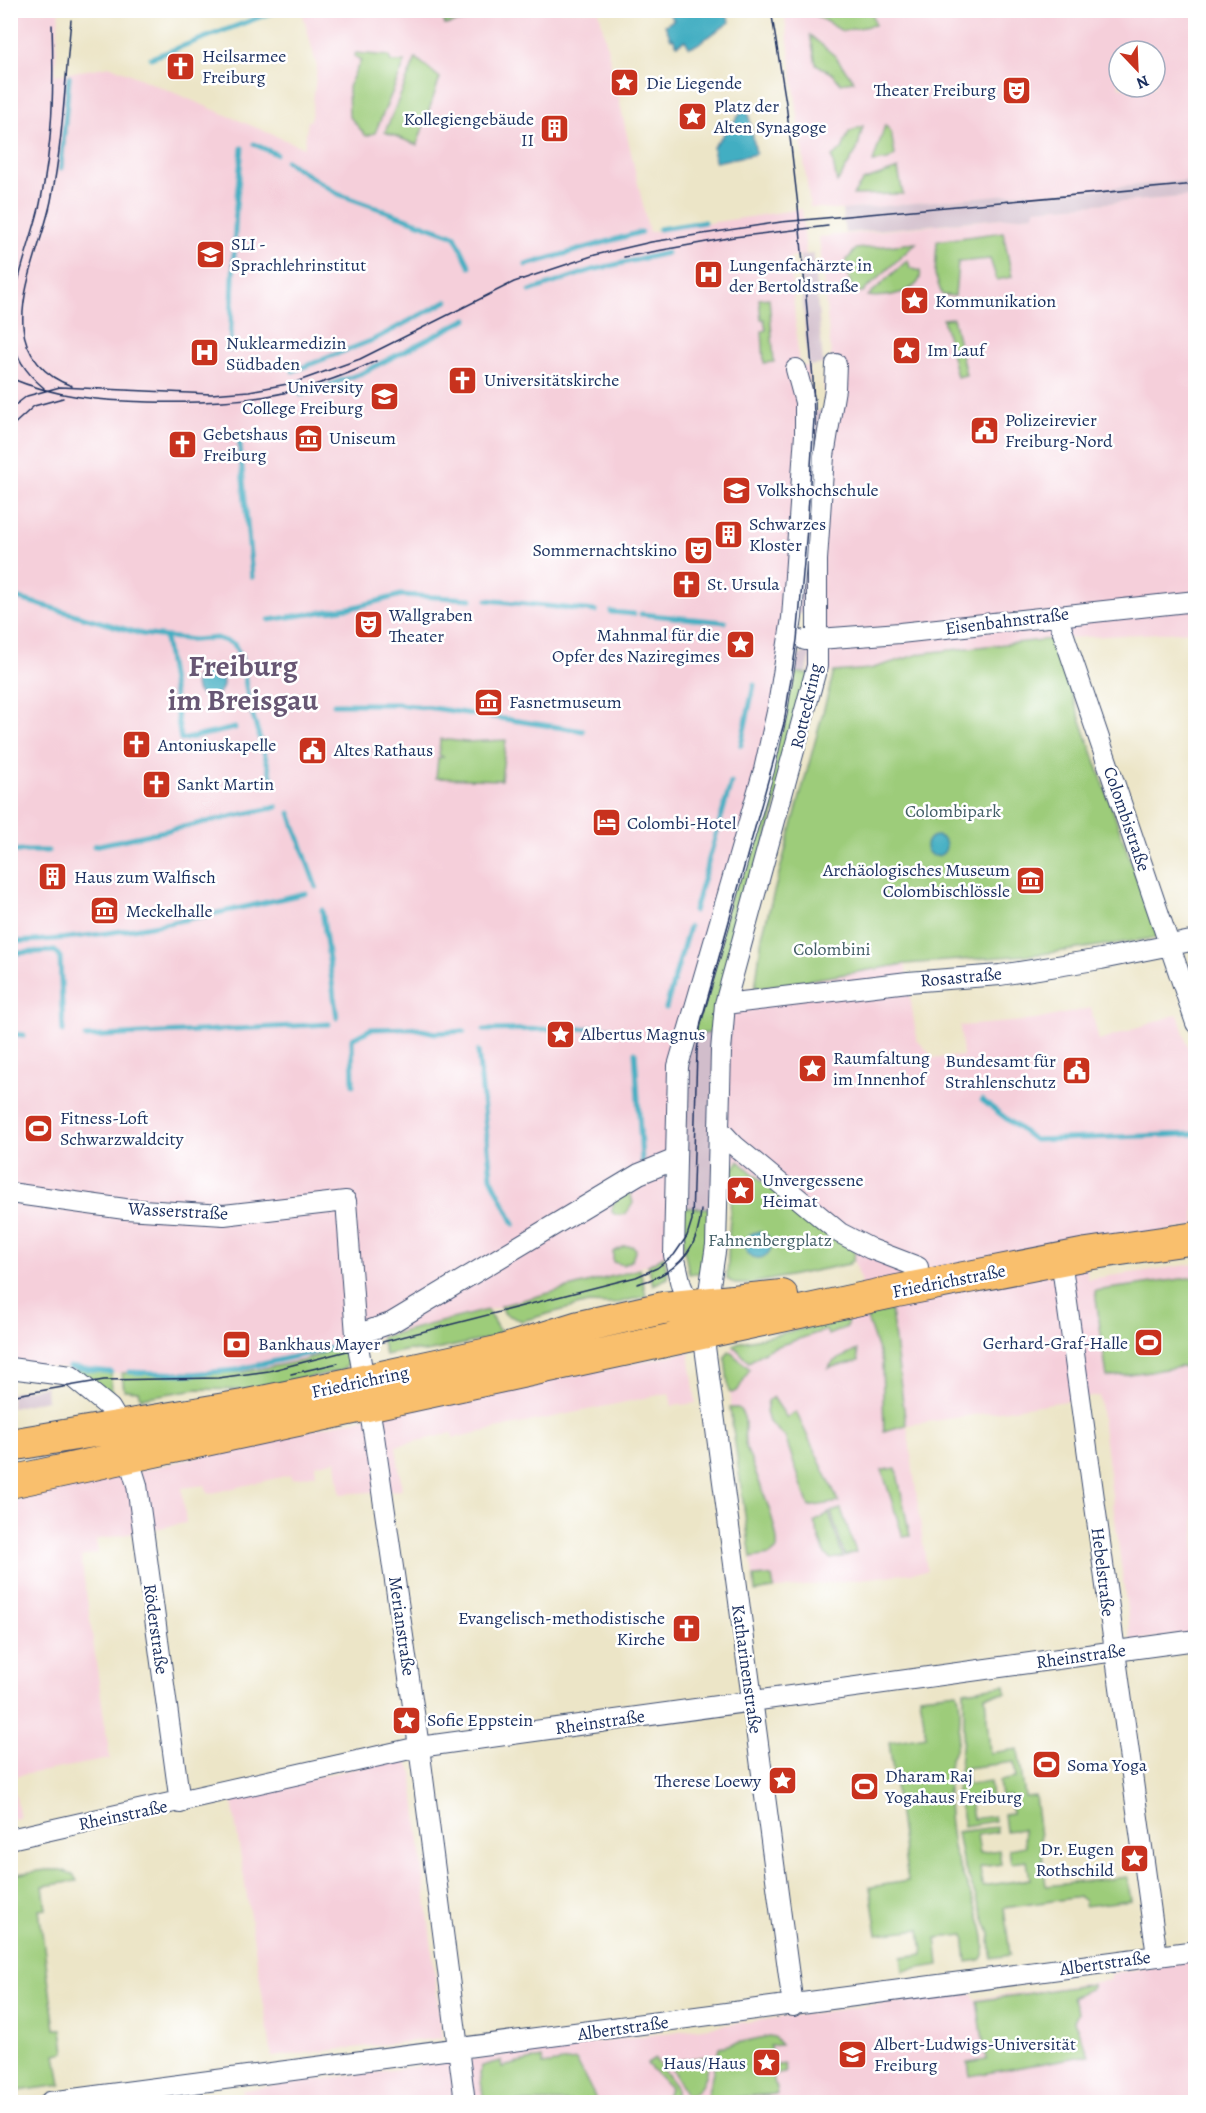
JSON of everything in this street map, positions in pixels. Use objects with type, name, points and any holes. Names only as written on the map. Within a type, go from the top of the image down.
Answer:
[{"type":"main road","name":"Friedrichstraße","points":[[699,1314],[1037,1244],[1196,1219]]},
{"type":"main road","name":"Friedrichstraße","points":[[699,1314],[1196,1238]]},
{"type":"main road","name":"Friedrichring","points":[[10,1482],[129,1455],[366,1393],[699,1314]]},
{"type":"main road","name":"Friedrichring","points":[[10,1445],[243,1406],[366,1393]]},
{"type":"street","name":"Rotteckring","points":[[725,1004],[816,674],[817,561],[824,456],[835,389],[836,364]]},
{"type":"street","name":"Rotteckring","points":[[676,1159],[681,1050],[764,770],[790,639],[805,434],[805,402],[796,369]]},
{"type":"street","name":"Eisenbahnstraße","points":[[790,639],[818,640],[1196,601]]},
{"type":"street","name":"Colombistraße","points":[[1057,615],[1196,1023]]},
{"type":"street","name":"Rosastraße","points":[[725,1004],[908,982],[1010,973],[1101,959],[1196,940]]},
{"type":"street","points":[[699,1314],[716,1245],[721,1051],[725,1004]]},
{"type":"street","points":[[719,1130],[743,1153],[840,1233],[871,1249],[918,1267]]},
{"type":"street","points":[[356,1335],[391,1323],[657,1165],[676,1159],[674,1255],[699,1314]]},
{"type":"street","name":"Wasserstraße","points":[[10,1193],[124,1209],[224,1215],[346,1201]]},
{"type":"street","name":"Merianstraße","points":[[346,1201],[356,1335],[419,1748],[465,2103]]},
{"type":"street","name":"Hebelstraße","points":[[1061,1259],[1156,1956]]},
{"type":"street","name":"Katharinenstraße","points":[[699,1314],[793,2006]]},
{"type":"street","name":"Röderstraße","points":[[10,1368],[71,1376],[110,1408],[119,1425],[137,1485],[180,1803]]},
{"type":"street","name":"Rheinstraße","points":[[16,1838],[419,1748],[751,1700],[1196,1640]]},
{"type":"street","name":"Albertstraße","points":[[50,2103],[1196,1951]]},
{"type":"shaded area","points":[[10,11],[59,11],[55,75],[111,66],[304,148],[308,121],[311,120],[317,67],[302,11],[599,11],[649,232],[802,209],[806,255],[790,257],[799,366],[808,366],[811,411],[797,614],[683,1243],[656,1262],[565,1291],[348,1344],[302,1361],[244,1372],[111,1373],[11,1363]]},
{"type":"shaded area","points":[[784,11],[1195,11],[1195,180],[1030,195],[1029,192],[842,210],[810,207]]},
{"type":"shaded area","points":[[1195,180],[1195,196],[1034,209],[1034,215],[845,233],[842,210],[1029,192],[1031,195]]},
{"type":"shaded area","points":[[1195,196],[1195,631],[1052,639],[899,660],[870,669],[810,674],[811,653],[806,651],[825,411],[823,364],[832,364],[819,237],[1033,215],[1033,209]]},
{"type":"shaded area","points":[[813,254],[823,364],[808,366],[799,256]]},
{"type":"shaded area","points":[[811,411],[825,411],[810,613],[797,614]]},
{"type":"shaded area","points":[[806,651],[811,653],[743,914],[713,1208],[683,1243],[686,1066],[793,660]]},
{"type":"shaded area","points":[[905,964],[917,1040],[934,1058],[963,1056],[960,1026],[1035,1020],[1091,1008],[1099,1041],[1178,1014],[1195,1069],[1195,1226],[1084,1247],[1088,1279],[1195,1264],[1195,1633],[1131,1641],[1099,1396],[907,1425],[927,1571],[755,1592],[725,1357],[737,1343],[891,1310],[885,1285],[862,1287],[854,1259],[855,1251],[805,1219],[739,1161],[714,1164],[721,993]]},
{"type":"shaded area","points":[[689,1352],[696,1403],[672,1406],[669,1393],[453,1438],[452,1433],[396,1446],[402,1490],[340,1494],[336,1460],[315,1465],[316,1474],[292,1479],[290,1475],[208,1494],[205,1485],[182,1488],[186,1523],[96,1540],[98,1553],[81,1557],[110,1759],[12,1777],[20,1818],[11,1820],[10,1502],[339,1423]]},
{"type":"shaded area","points":[[46,1386],[47,1400],[11,1408],[11,1393]]},
{"type":"shaded area","points":[[404,1758],[412,1770],[442,2038],[272,2057],[231,1795]]},
{"type":"shaded area","name":"Albert-Ludwigs-Universität Freiburg","points":[[1195,1960],[1195,2102],[244,2102],[242,2090],[887,2003],[972,1993],[975,1999],[1109,1980],[1112,1973]]},
{"type":"green space","points":[[441,10],[508,11],[445,25]]},
{"type":"green space","points":[[814,11],[872,11],[875,25],[842,31],[815,15]]},
{"type":"green space","points":[[810,35],[835,56],[854,81],[840,83],[833,74],[816,64]]},
{"type":"green space","points":[[356,53],[389,56],[391,62],[405,62],[375,133],[366,136],[349,116],[348,87],[361,60],[354,56]]},
{"type":"green space","points":[[416,58],[440,78],[417,145],[385,132]]},
{"type":"green space","points":[[885,125],[891,132],[895,155],[888,160],[873,162]]},
{"type":"green space","points":[[863,126],[857,150],[837,183],[832,157],[842,149],[849,132]]},
{"type":"green space","points":[[898,169],[903,194],[853,195],[863,181]]},
{"type":"green space","points":[[1003,232],[1012,277],[997,280],[990,259],[958,262],[955,296],[942,295],[935,275],[937,241]]},
{"type":"green space","points":[[916,243],[863,292],[852,292],[846,261],[856,249]]},
{"type":"green space","points":[[908,260],[910,268],[920,271],[920,278],[916,284],[910,289],[892,295],[868,296]]},
{"type":"green space","points":[[769,298],[774,362],[764,363],[762,331],[766,330],[764,319],[761,319],[759,299]]},
{"type":"green space","points":[[953,318],[966,375],[957,377],[943,319]]},
{"type":"green space","name":"Colombipark","points":[[1052,639],[1157,935],[1155,938],[1042,954],[905,964],[755,989],[762,936],[834,672],[870,669],[923,653]]},
{"type":"green space","points":[[789,672],[810,674],[716,1033],[693,1034]]},
{"type":"green space","points":[[440,739],[466,742],[506,740],[501,780],[436,778],[438,758],[443,757],[439,755]]},
{"type":"green space","name":"Fahnenbergplatz","points":[[739,1161],[805,1219],[855,1251],[854,1259],[849,1264],[749,1284],[735,1284],[727,1279],[732,1170]]},
{"type":"green space","points":[[630,1192],[633,1203],[624,1214],[616,1215],[612,1212],[615,1201],[619,1196]]},
{"type":"green space","points":[[683,1208],[713,1208],[703,1272],[689,1274],[683,1243]]},
{"type":"green space","points":[[625,1246],[632,1246],[636,1249],[632,1260],[623,1265],[613,1262],[613,1252]]},
{"type":"green space","points":[[664,1256],[668,1278],[653,1285],[648,1265]]},
{"type":"green space","points":[[640,1269],[646,1296],[613,1304],[588,1303],[522,1321],[505,1314],[500,1306]]},
{"type":"green space","name":"Gerhard-Graf-Halle","points":[[1195,1277],[1195,1365],[1107,1377],[1095,1291]]},
{"type":"green space","points":[[487,1310],[498,1329],[506,1335],[426,1352],[409,1350],[385,1355],[381,1337]]},
{"type":"green space","points":[[891,1310],[906,1425],[884,1431],[882,1362],[866,1316]]},
{"type":"green space","points":[[848,1319],[847,1327],[828,1335],[826,1330],[769,1349],[749,1362],[734,1346],[737,1343]]},
{"type":"green space","points":[[348,1344],[348,1364],[343,1370],[247,1390],[197,1389],[141,1398],[139,1391],[124,1390],[122,1373],[244,1372],[302,1361]]},
{"type":"green space","points":[[857,1350],[859,1361],[828,1368],[834,1361]]},
{"type":"green space","points":[[729,1351],[750,1369],[738,1390],[732,1393],[729,1392],[725,1357]]},
{"type":"green space","points":[[73,1369],[111,1373],[112,1398]]},
{"type":"green space","points":[[773,1397],[787,1418],[796,1412],[839,1502],[809,1507],[785,1437],[769,1422],[766,1412],[768,1401]]},
{"type":"green space","points":[[730,1408],[738,1408],[744,1417],[746,1447],[775,1527],[777,1549],[770,1555],[751,1558]]},
{"type":"green space","points":[[896,1468],[910,1536],[903,1537],[882,1470]]},
{"type":"green space","points":[[841,1509],[856,1552],[845,1556],[831,1512]]},
{"type":"green space","points":[[829,1513],[843,1557],[831,1559],[825,1554],[814,1522]]},
{"type":"green space","points":[[754,1577],[772,1577],[774,1589],[755,1592]]},
{"type":"green space","points":[[1005,1685],[1006,1693],[985,1696],[990,1753],[1018,1749],[1025,1797],[1035,1796],[1046,1886],[1127,1877],[1131,1900],[1085,1906],[1085,1901],[1080,1897],[1004,1908],[1010,1955],[991,1958],[990,1934],[962,1860],[957,1832],[996,1827],[997,1832],[977,1835],[980,1853],[999,1850],[1001,1864],[980,1867],[982,1886],[1030,1879],[1027,1861],[1011,1863],[1009,1849],[1025,1846],[1023,1829],[1006,1831],[1004,1814],[1012,1813],[1010,1796],[1001,1797],[999,1781],[1016,1778],[1014,1762],[966,1768],[968,1785],[990,1782],[992,1798],[970,1801],[973,1819],[994,1816],[995,1821],[964,1826],[960,1805],[955,1805],[964,1731],[964,1691]]},
{"type":"green space","points":[[957,1692],[960,1704],[959,1727],[956,1747],[949,1765],[949,1818],[956,1859],[981,1923],[984,1951],[980,1960],[967,1962],[964,1935],[936,1938],[939,1965],[903,1971],[901,1957],[923,1954],[920,1929],[877,1934],[870,1887],[908,1881],[889,1742],[926,1736],[920,1696]]},
{"type":"green space","points":[[61,1870],[73,1874],[77,1881],[43,1886],[46,1909],[39,1910],[55,2029],[62,2029],[65,2052],[56,2054],[61,2085],[11,2092],[11,1875]]},
{"type":"green space","points":[[1092,1984],[1092,1988],[1072,1997],[1078,2012],[1074,2021],[1089,2055],[970,2076],[968,2063],[986,2060],[977,2001]]},
{"type":"green space","points":[[769,2036],[774,2037],[781,2045],[770,2046],[773,2066],[784,2064],[785,2073],[773,2075],[777,2094],[710,2099],[707,2096],[719,2047]]},
{"type":"green space","points":[[709,2056],[704,2081],[697,2091],[686,2095],[668,2062]]},
{"type":"green space","points":[[542,2058],[543,2065],[576,2060],[595,2097],[594,2102],[484,2102],[480,2074],[482,2066],[501,2061],[502,2067]]},
{"type":"green space","points":[[655,2059],[676,2087],[676,2094],[670,2101],[665,2097],[670,2088],[647,2064]]},
{"type":"water","points":[[673,11],[729,11],[726,14],[730,22],[696,45],[689,47],[685,40],[677,45],[673,38],[671,39],[665,25],[674,20],[669,13]]},
{"type":"water","points":[[747,106],[756,154],[715,162],[713,147]]},
{"type":"water","points":[[209,669],[219,673],[223,683],[219,693],[209,697],[199,693],[195,683],[199,673]]},
{"type":"water","points":[[932,836],[940,836],[946,842],[946,850],[940,856],[932,856],[926,850],[926,842]]},
{"type":"water","points":[[758,1232],[767,1236],[771,1245],[767,1254],[758,1258],[749,1254],[745,1245],[749,1236]]},
{"type":"waterway","points":[[151,58],[276,11]]},
{"type":"waterway","points":[[61,168],[69,77]]},
{"type":"waterway","points":[[254,144],[276,154]]},
{"type":"waterway","points":[[230,350],[236,206],[242,148]]},
{"type":"waterway","points":[[286,161],[338,194],[455,236],[470,267]]},
{"type":"waterway","points":[[659,229],[704,222]]},
{"type":"waterway","points":[[526,265],[641,232]]},
{"type":"waterway","points":[[530,291],[592,270],[667,253]]},
{"type":"waterway","points":[[293,371],[373,340],[447,301]]},
{"type":"waterway","points":[[301,395],[362,373],[467,319]]},
{"type":"waterway","points":[[239,435],[252,577]]},
{"type":"waterway","points":[[269,620],[355,607],[401,595],[471,599]]},
{"type":"waterway","points":[[10,596],[142,634],[194,640],[217,638],[234,644],[241,657],[249,703],[273,782]]},
{"type":"waterway","points":[[487,600],[596,611]]},
{"type":"waterway","points":[[611,612],[634,614]]},
{"type":"waterway","points":[[641,614],[725,622]]},
{"type":"waterway","points":[[165,638],[181,740],[235,728]]},
{"type":"waterway","points":[[741,745],[754,685]]},
{"type":"waterway","points":[[334,704],[397,704],[583,731]]},
{"type":"waterway","points":[[694,911],[731,783]]},
{"type":"waterway","points":[[94,846],[277,807]]},
{"type":"waterway","points":[[290,813],[316,887]]},
{"type":"waterway","points":[[10,851],[48,851]]},
{"type":"waterway","points":[[10,942],[85,936],[159,925],[306,893]]},
{"type":"waterway","points":[[322,910],[337,1018]]},
{"type":"waterway","points":[[666,1008],[689,927]]},
{"type":"waterway","points":[[15,953],[55,951],[60,957],[63,1031]]},
{"type":"waterway","points":[[85,1037],[329,1024]]},
{"type":"waterway","points":[[353,1085],[352,1039],[371,1029],[414,1028],[435,1033],[464,1031]]},
{"type":"waterway","points":[[484,1030],[611,1028]]},
{"type":"waterway","points":[[10,1034],[24,1035]]},
{"type":"waterway","points":[[478,1051],[491,1177],[514,1224]]},
{"type":"waterway","points":[[635,1052],[642,1161]]},
{"type":"waterway","points":[[982,1100],[1034,1140],[1196,1134]]},
{"type":"waterway","points":[[129,1372],[191,1374],[236,1370],[332,1348]]},
{"type":"waterway","points":[[69,1367],[111,1372]]},
{"type":"tram line","points":[[10,1396],[104,1380],[218,1378],[269,1371],[636,1277],[657,1268],[674,1255],[687,1236],[692,1220],[697,1051],[701,1022],[784,723],[797,640],[807,529],[814,419],[813,379],[798,206],[786,103],[771,10]]},
{"type":"tram line","points":[[71,20],[55,179],[47,216],[28,280],[23,326],[28,346],[38,364],[53,377],[72,386]]},
{"type":"tram line","points":[[44,388],[27,371],[15,350],[12,318],[17,285],[40,204],[48,160],[53,92],[52,25]]},
{"type":"tram line","points":[[10,409],[27,396],[60,387],[211,394],[249,391],[293,383],[360,359],[514,282],[595,255],[651,242],[781,222],[1196,184]]},
{"type":"tram line","points":[[624,257],[734,237],[828,226]]},
{"type":"tram line","points":[[10,378],[44,390],[96,399],[210,402],[292,391],[319,384],[376,361]]},
{"type":"tram line","points":[[10,428],[34,406],[63,398]]},
{"type":"tram line","points":[[637,1284],[663,1274],[683,1259],[696,1237],[701,1210]]},
{"type":"tram line","points":[[291,1374],[338,1363]]},
{"type":"place","name":"Heilsarmee Freiburg","points":[[181,66]]},
{"type":"place","name":"Die Liegende","points":[[625,83]]},
{"type":"place","name":"Theater Freiburg","points":[[1017,90]]},
{"type":"place","name":"Platz der Alten Synagoge","points":[[693,116]]},
{"type":"place","name":"Kollegiengebäude II","points":[[555,129]]},
{"type":"place","name":"SLI - Sprachlehrinstitut","points":[[210,254]]},
{"type":"place","name":"Lungenfachärzte in der Bertoldstraße","points":[[708,275]]},
{"type":"place","name":"Kommunikation","points":[[914,301]]},
{"type":"place","name":"Im Lauf","points":[[906,350]]},
{"type":"place","name":"Nuklearmedizin Südbaden","points":[[205,353]]},
{"type":"place","name":"Universitätskirche","points":[[463,380]]},
{"type":"place","name":"University College Freiburg","points":[[384,397]]},
{"type":"place","name":"Polizeirevier Freiburg-Nord","points":[[984,430]]},
{"type":"place","name":"Uniseum","points":[[308,438]]},
{"type":"place","name":"Gebetshaus Freiburg","points":[[182,444]]},
{"type":"place","name":"Volkshochschule","points":[[736,490]]},
{"type":"place","name":"Schwarzes Kloster","points":[[728,534]]},
{"type":"place","name":"Sommernachtskino","points":[[698,550]]},
{"type":"place","name":"St. Ursula","points":[[686,584]]},
{"type":"place","name":"Wallgraben Theater","points":[[368,625]]},
{"type":"place","name":"Mahnmal für die Opfer des Naziregimes","points":[[741,645]]},
{"type":"place","name":"Fasnetmuseum","points":[[488,702]]},
{"type":"place","name":"Antoniuskapelle","points":[[137,745]]},
{"type":"place","name":"Altes Rathaus","points":[[313,750]]},
{"type":"place","name":"Sankt Martin","points":[[156,784]]},
{"type":"place","name":"Colombi-Hotel","points":[[606,823]]},
{"type":"place","name":"Haus zum Walfisch","points":[[53,877]]},
{"type":"place","name":"Archäologisches Museum Colombischlössle","points":[[1031,880]]},
{"type":"place","name":"Meckelhalle","points":[[105,911]]},
{"type":"place","name":"Albertus Magnus","points":[[560,1034]]},
{"type":"place","name":"Raumfaltung im Innenhof","points":[[812,1068]]},
{"type":"place","name":"Bundesamt für Strahlenschutz","points":[[1077,1071]]},
{"type":"place","name":"Fitness-Loft Schwarzwaldcity","points":[[39,1128]]},
{"type":"place","name":"Unvergessene Heimat","points":[[741,1190]]},
{"type":"place","name":"Gerhard-Graf-Halle","points":[[1149,1343]]},
{"type":"place","name":"Bankhaus Mayer","points":[[237,1344]]},
{"type":"place","name":"Evangelisch-methodistische Kirche","points":[[686,1628]]},
{"type":"place","name":"Sofie Eppstein","points":[[406,1720]]},
{"type":"place","name":"Soma Yoga","points":[[1046,1765]]},
{"type":"place","name":"Therese Loewy","points":[[782,1781]]},
{"type":"place","name":"Dharam Raj Yogahaus Freiburg","points":[[864,1786]]},
{"type":"place","name":"Dr. Eugen Rothschild","points":[[1135,1859]]},
{"type":"place","name":"Albert-Ludwigs-Universität Freiburg","points":[[853,2054]]},
{"type":"place","name":"Haus/Haus","points":[[767,2063]]},
{"type":"district","name":"Freiburg im Breisgau","points":[[243,683]]},
{"type":"park label","name":"Colombini","points":[[832,949]]}]
